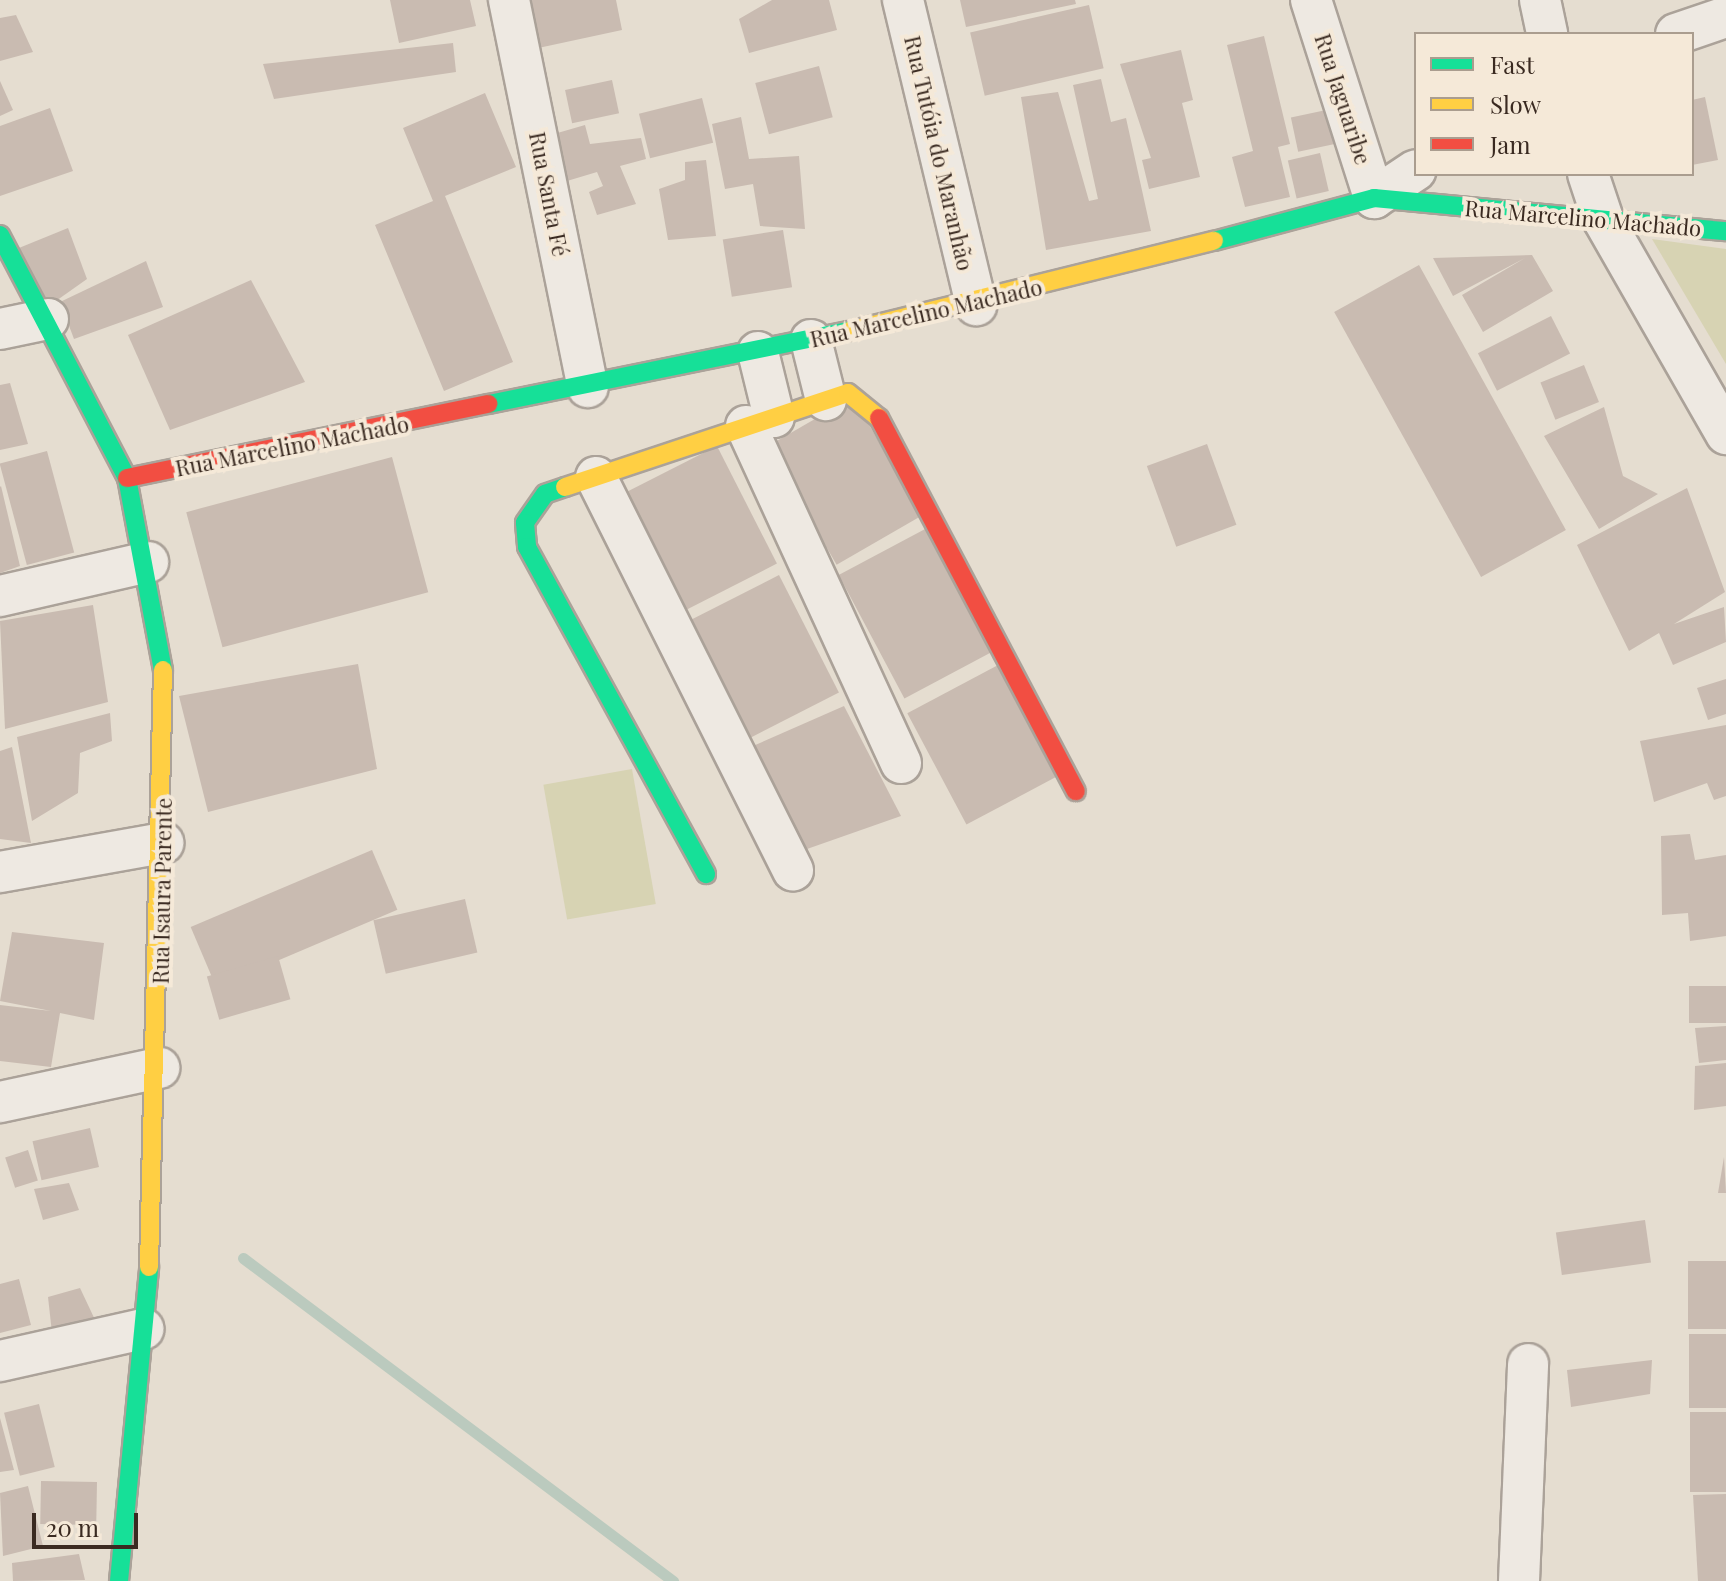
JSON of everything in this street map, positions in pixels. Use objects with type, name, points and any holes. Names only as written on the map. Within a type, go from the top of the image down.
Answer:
[{"type":"street","name":"Rua Santa Fé","points":[[509,0],[588,387]]},
{"type":"street","name":"Rua Tutóia do Maranhão","points":[[903,0],[976,305]]},
{"type":"street","name":"Rua Jaguaribe","points":[[1311,0],[1374,198]]},
{"type":"street","points":[[1540,0],[1547,32]]},
{"type":"street","points":[[1682,32],[1726,17]]},
{"type":"street","points":[[1374,198],[1414,171]]},
{"type":"street","points":[[1589,176],[1603,219],[1726,434]]},
{"type":"street","name":"Rua Marcelino Machado","points":[[127,478],[588,387],[976,305],[1374,198],[1726,231]]},
{"type":"street","name":"Rua Isaura Parente","points":[[0,235],[48,319],[127,478],[148,562],[165,683],[159,1068],[143,1329],[119,1581]]},
{"type":"street","points":[[0,329],[48,319]]},
{"type":"street","points":[[811,340],[826,400]]},
{"type":"street","points":[[758,352],[760,422],[901,763]]},
{"type":"street","points":[[706,874],[527,547],[525,523],[545,494],[848,393],[873,406],[1076,791]]},
{"type":"street","points":[[596,477],[793,870]]},
{"type":"street","points":[[0,596],[148,562]]},
{"type":"street","points":[[0,872],[163,843]]},
{"type":"street","points":[[0,1102],[159,1068]]},
{"type":"street","points":[[0,1361],[143,1329]]},
{"type":"street","points":[[1519,1581],[1528,1364]]},
{"type":"shaded area","points":[[1652,239],[1726,249],[1726,364]]},
{"type":"shaded area","points":[[632,769],[656,904],[567,920],[543,785]]},
{"type":"building","points":[[390,0],[470,0],[476,26],[399,43]]},
{"type":"building","points":[[517,0],[616,0],[622,30],[529,50]]},
{"type":"building","points":[[772,0],[829,0],[837,30],[749,53],[739,19]]},
{"type":"building","points":[[960,0],[1075,0],[1076,4],[966,27]]},
{"type":"building","points":[[1089,5],[1104,68],[985,96],[970,32]]},
{"type":"building","points":[[16,15],[33,52],[0,61],[0,18]]},
{"type":"building","points":[[1264,36],[1290,144],[1278,147],[1290,197],[1245,207],[1232,157],[1253,151],[1227,45]]},
{"type":"building","points":[[453,43],[456,72],[274,99],[263,64]]},
{"type":"building","points":[[1181,50],[1193,100],[1182,103],[1200,177],[1149,189],[1142,160],[1151,158],[1120,64]]},
{"type":"building","points":[[819,66],[833,117],[769,134],[755,83]]},
{"type":"building","points":[[1101,79],[1111,122],[1126,118],[1151,231],[1046,250],[1021,97],[1058,92],[1089,201],[1098,199],[1073,85]]},
{"type":"building","points":[[612,80],[619,113],[572,123],[565,90]]},
{"type":"building","points":[[0,81],[13,110],[0,116]]},
{"type":"building","points":[[485,93],[516,167],[445,196],[513,362],[444,391],[375,225],[433,201],[403,128]]},
{"type":"building","points":[[1705,97],[1718,160],[1694,165],[1694,100]]},
{"type":"building","points":[[702,98],[713,143],[650,158],[639,114]]},
{"type":"building","points":[[50,108],[73,171],[0,196],[0,126]]},
{"type":"building","points":[[1331,109],[1338,143],[1298,152],[1291,118]]},
{"type":"building","points":[[741,117],[749,159],[799,156],[805,229],[760,226],[753,184],[725,189],[712,124]]},
{"type":"building","points":[[585,125],[590,144],[641,138],[646,159],[620,166],[636,204],[597,215],[589,192],[603,186],[597,172],[567,181],[554,134]]},
{"type":"building","points":[[1320,153],[1329,191],[1297,198],[1288,160]]},
{"type":"building","points":[[706,160],[716,236],[668,240],[659,189],[685,180],[685,162]]},
{"type":"building","points":[[68,228],[87,279],[46,308],[14,250]]},
{"type":"building","points":[[783,230],[792,287],[732,297],[723,240]]},
{"type":"building","points":[[1532,255],[1553,291],[1483,332],[1462,295],[1525,258],[1453,296],[1433,258]]},
{"type":"building","points":[[146,261],[163,307],[74,339],[60,302]]},
{"type":"building","points":[[1419,265],[1566,530],[1481,577],[1334,312]]},
{"type":"building","points":[[251,280],[305,382],[170,430],[128,335]]},
{"type":"building","points":[[1551,316],[1570,353],[1497,391],[1478,353]]},
{"type":"building","points":[[1584,365],[1599,402],[1555,420],[1540,383]]},
{"type":"building","points":[[10,383],[28,444],[0,450],[0,385]]},
{"type":"building","points":[[853,397],[922,516],[837,565],[768,446]]},
{"type":"building","points":[[1604,407],[1623,476],[1658,494],[1599,529],[1544,436]]},
{"type":"building","points":[[1207,444],[1236,525],[1176,547],[1147,466]]},
{"type":"building","points":[[717,446],[777,564],[682,612],[623,494]]},
{"type":"building","points":[[47,451],[74,552],[27,565],[0,464]]},
{"type":"building","points":[[392,457],[428,592],[222,647],[186,512]]},
{"type":"building","points":[[0,487],[20,566],[0,573]]},
{"type":"building","points":[[1687,488],[1725,592],[1674,624],[1724,607],[1726,642],[1673,665],[1659,633],[1629,651],[1577,545]]},
{"type":"building","points":[[927,528],[993,652],[904,699],[839,575]]},
{"type":"building","points":[[779,575],[839,693],[748,739],[688,621]]},
{"type":"building","points":[[93,605],[108,702],[5,729],[0,621]]},
{"type":"building","points":[[358,664],[377,769],[208,812],[179,696]]},
{"type":"building","points":[[1000,664],[1059,775],[966,825],[907,713]]},
{"type":"building","points":[[1726,679],[1726,714],[1708,720],[1697,688]]},
{"type":"building","points":[[844,706],[901,816],[807,849],[753,746]]},
{"type":"building","points":[[110,713],[112,741],[80,753],[78,793],[32,821],[17,737]]},
{"type":"building","points":[[1726,725],[1726,796],[1714,800],[1707,783],[1654,802],[1640,741]]},
{"type":"building","points":[[12,747],[31,843],[0,839],[0,751]]},
{"type":"building","points":[[1690,834],[1695,860],[1726,855],[1726,936],[1690,941],[1688,913],[1662,915],[1661,836]]},
{"type":"building","points":[[372,850],[397,910],[216,987],[191,927]]},
{"type":"building","points":[[465,899],[477,953],[386,974],[373,920]]},
{"type":"building","points":[[12,932],[104,943],[94,1020],[60,1013],[51,1067],[0,1061],[0,1005],[51,1011],[0,1001]]},
{"type":"building","points":[[278,956],[290,999],[219,1020],[207,976]]},
{"type":"building","points":[[1689,986],[1726,986],[1726,1023],[1689,1023]]},
{"type":"building","points":[[1726,1026],[1726,1060],[1699,1063],[1695,1028]]},
{"type":"building","points":[[1726,1063],[1726,1106],[1694,1110],[1695,1066]]},
{"type":"building","points":[[90,1128],[99,1167],[42,1180],[33,1141]]},
{"type":"building","points":[[28,1150],[38,1180],[15,1188],[5,1157]]},
{"type":"building","points":[[1724,1157],[1726,1193],[1718,1193]]},
{"type":"building","points":[[69,1183],[79,1210],[43,1220],[34,1189]]},
{"type":"building","points":[[1645,1220],[1651,1263],[1562,1275],[1556,1233]]},
{"type":"building","points":[[1688,1261],[1726,1261],[1726,1329],[1688,1329]]},
{"type":"building","points":[[19,1279],[31,1325],[0,1333],[0,1284]]},
{"type":"building","points":[[80,1288],[97,1324],[53,1342],[48,1297]]},
{"type":"building","points":[[1689,1334],[1726,1334],[1726,1408],[1689,1408]]},
{"type":"building","points":[[1652,1360],[1650,1394],[1571,1407],[1567,1370]]},
{"type":"building","points":[[39,1404],[55,1467],[20,1476],[4,1413]]},
{"type":"building","points":[[1690,1412],[1726,1412],[1726,1492],[1690,1492]]},
{"type":"building","points":[[0,1418],[14,1470],[0,1472]]},
{"type":"building","points":[[41,1481],[97,1482],[96,1525],[40,1524]]},
{"type":"building","points":[[28,1486],[43,1546],[3,1556],[0,1493]]},
{"type":"building","points":[[1726,1494],[1726,1581],[1698,1581],[1693,1495]]},
{"type":"building","points":[[79,1554],[85,1580],[13,1581],[12,1563]]},
{"type":"waterway","points":[[243,1258],[673,1581]]},
{"type":"traffic: fast","points":[[1214,241],[1374,198],[1726,231]]},
{"type":"traffic: fast","points":[[0,235],[127,478],[163,670]]},
{"type":"traffic: fast","points":[[489,404],[849,331]]},
{"type":"traffic: fast","points":[[565,487],[545,494],[525,523],[527,547],[706,874]]},
{"type":"traffic: fast","points":[[119,1581],[149,1267]]},
{"type":"traffic: slow","points":[[849,331],[1214,241]]},
{"type":"traffic: slow","points":[[565,487],[848,393],[879,418]]},
{"type":"traffic: slow","points":[[149,1267],[163,670]]},
{"type":"traffic: jam","points":[[127,478],[489,404]]},
{"type":"traffic: jam","points":[[879,418],[1076,791]]}]
